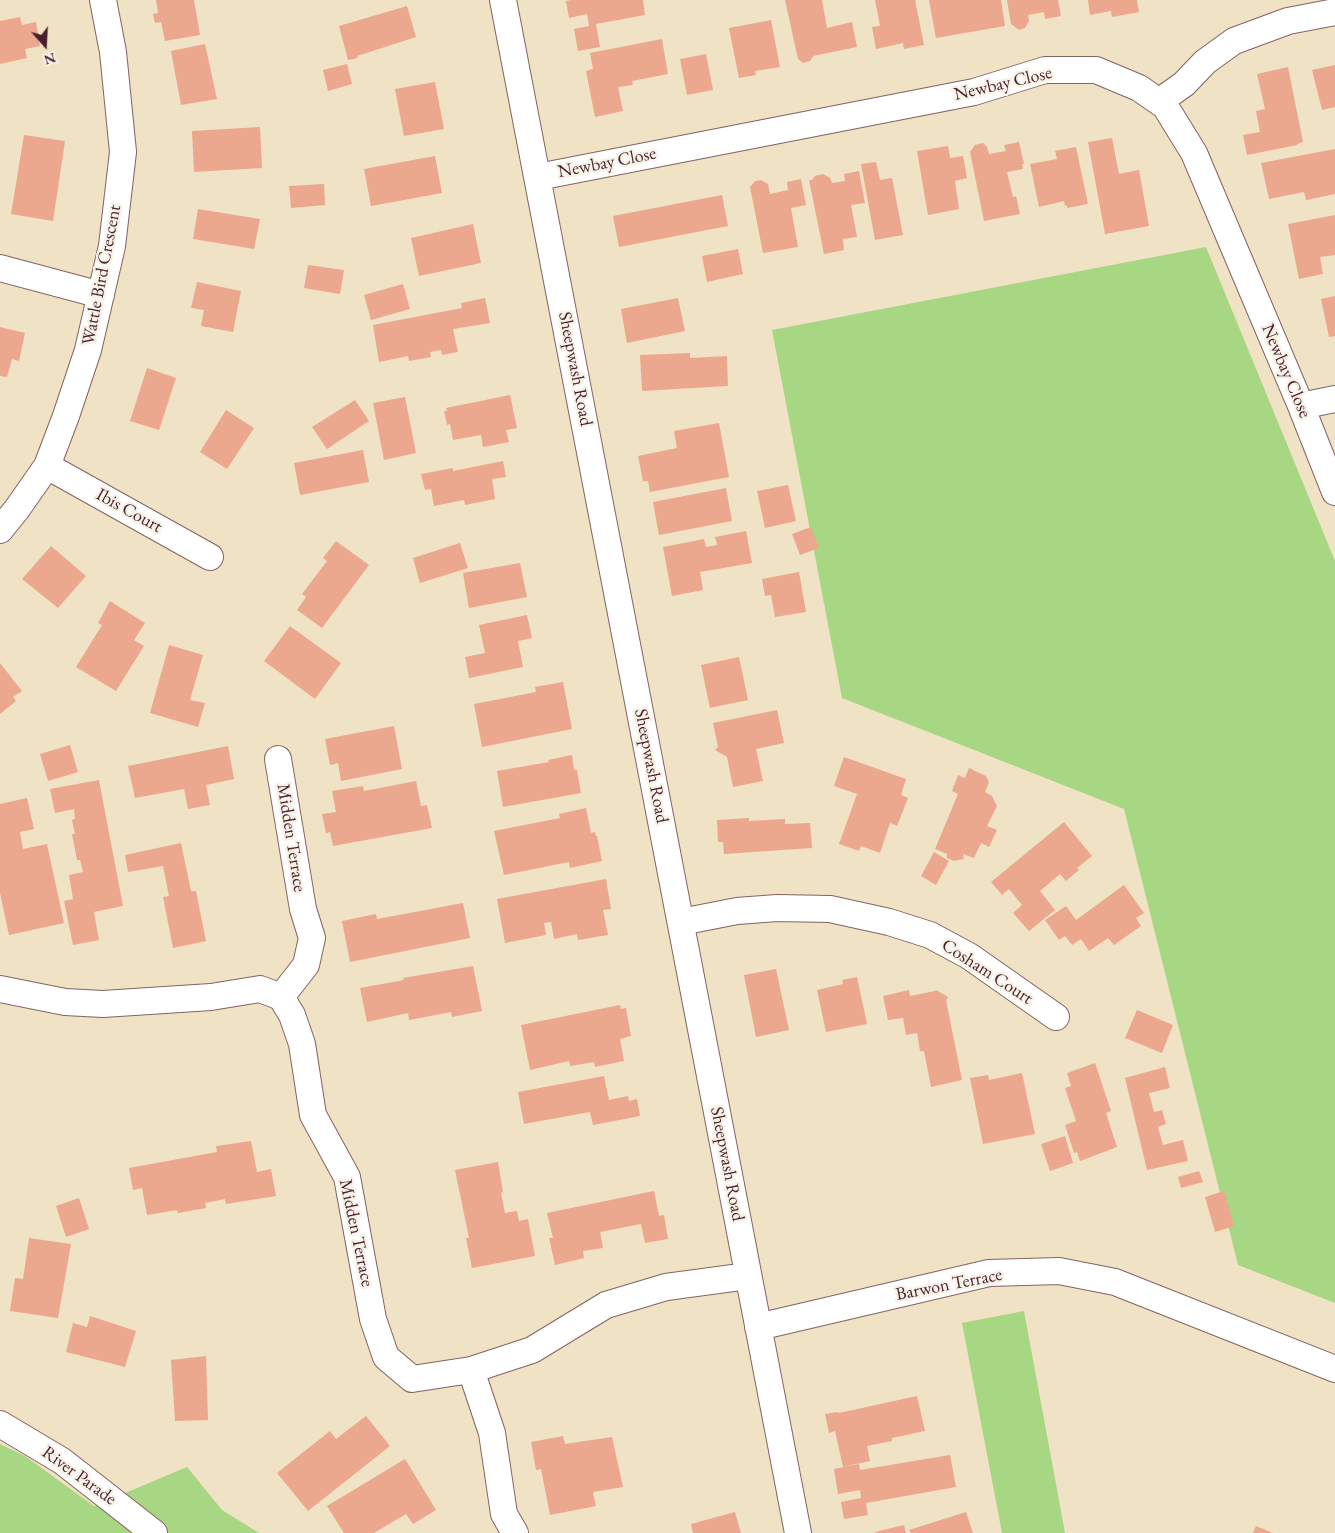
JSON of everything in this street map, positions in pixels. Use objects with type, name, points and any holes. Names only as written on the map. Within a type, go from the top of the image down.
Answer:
[{"type":"street","name":"Wattle Bird Crescent","points":[[0,530],[47,466],[88,350],[112,246],[123,152],[113,52],[103,0]]},
{"type":"street","name":"Sheepwash Road","points":[[503,0],[798,1533]]},
{"type":"street","points":[[1165,106],[1168,96],[1184,84],[1204,62],[1234,41],[1288,21],[1335,12]]},
{"type":"street","name":"Newbay Close","points":[[538,176],[974,92],[1045,70],[1096,70],[1139,88],[1165,106],[1194,153],[1301,406],[1335,492]]},
{"type":"street","points":[[0,268],[101,295]]},
{"type":"street","points":[[1301,406],[1335,400]]},
{"type":"street","name":"Ibis Court","points":[[47,466],[210,557]]},
{"type":"street","name":"Midden Terrace","points":[[278,759],[303,909],[312,938],[306,966],[280,997],[292,1015],[302,1044],[313,1115],[347,1177],[373,1319],[386,1357],[412,1379],[471,1370],[532,1350],[606,1305],[666,1287],[748,1276]]},
{"type":"street","name":"Cosham Court","points":[[681,922],[737,911],[777,908],[830,909],[889,922],[930,935],[969,956],[1056,1017]]},
{"type":"street","points":[[0,989],[65,1002],[103,1004],[211,997],[260,989],[280,997]]},
{"type":"street","name":"Barwon Terrace","points":[[758,1327],[989,1273],[1059,1271],[1115,1282],[1335,1369]]},
{"type":"street","points":[[471,1370],[492,1433],[504,1514],[515,1533]]},
{"type":"street","name":"River Parade","points":[[0,1424],[62,1461],[154,1533]]},
{"type":"green space","points":[[1206,247],[1335,561],[1335,1303],[1238,1265],[1124,809],[842,698],[772,330]]},
{"type":"green space","points":[[1024,1311],[1065,1533],[1002,1533],[962,1323]]},
{"type":"green space","points":[[0,1444],[25,1456],[94,1506],[187,1467],[222,1510],[259,1533],[0,1533]]},
{"type":"building","points":[[156,0],[194,0],[200,35],[165,41],[161,22],[155,23],[153,14],[158,13]]},
{"type":"building","points":[[643,0],[645,15],[596,24],[600,47],[578,51],[574,29],[589,26],[587,14],[569,18],[566,1]]},
{"type":"building","points":[[785,0],[822,0],[827,28],[852,22],[857,47],[813,56],[810,61],[803,63],[798,59]]},
{"type":"building","points":[[875,0],[915,0],[924,45],[904,49],[903,43],[876,49],[872,27],[880,26]]},
{"type":"building","points":[[929,0],[1001,0],[1005,26],[936,38]]},
{"type":"building","points":[[1007,0],[1058,0],[1061,16],[1045,19],[1044,12],[1028,15],[1029,21],[1025,28],[1019,30],[1011,24]]},
{"type":"building","points":[[1088,0],[1137,0],[1139,12],[1112,17],[1111,11],[1090,15]]},
{"type":"building","points":[[407,6],[416,37],[348,60],[339,26]]},
{"type":"building","points":[[20,17],[22,25],[36,22],[40,46],[25,49],[27,58],[0,64],[0,21]]},
{"type":"building","points":[[771,20],[780,67],[755,71],[756,75],[739,78],[729,28]]},
{"type":"building","points":[[662,39],[668,74],[632,81],[633,85],[618,87],[623,111],[595,117],[586,71],[593,69],[590,53]]},
{"type":"building","points":[[205,44],[217,99],[181,105],[171,51]]},
{"type":"building","points":[[706,54],[713,90],[687,95],[680,59]]},
{"type":"building","points":[[347,64],[352,84],[328,91],[323,70]]},
{"type":"building","points":[[1335,65],[1335,107],[1322,110],[1312,70]]},
{"type":"building","points":[[1288,67],[1303,142],[1297,145],[1247,155],[1243,135],[1260,132],[1256,111],[1265,109],[1257,74]]},
{"type":"building","points":[[435,82],[444,129],[404,136],[395,89]]},
{"type":"building","points":[[260,127],[262,168],[194,172],[192,131]]},
{"type":"building","points":[[24,135],[65,141],[53,221],[11,214]]},
{"type":"building","points":[[1112,138],[1119,174],[1139,170],[1149,226],[1105,234],[1088,142]]},
{"type":"building","points":[[1019,142],[1024,164],[1022,164],[1023,169],[1007,172],[1013,197],[1016,196],[1020,214],[984,221],[970,152],[975,145],[983,143],[987,147],[989,154],[1006,151],[1004,145]]},
{"type":"building","points":[[948,146],[950,158],[963,156],[967,178],[955,181],[959,209],[928,215],[917,151]]},
{"type":"building","points":[[1076,147],[1088,204],[1067,208],[1064,201],[1039,207],[1030,164],[1057,159],[1055,151]]},
{"type":"building","points":[[1335,149],[1335,194],[1306,200],[1304,192],[1269,199],[1261,163]]},
{"type":"building","points":[[435,156],[442,193],[371,206],[364,169]]},
{"type":"building","points":[[876,162],[880,180],[892,178],[903,235],[875,240],[861,164]]},
{"type":"building","points":[[859,171],[865,203],[851,205],[857,237],[843,239],[844,250],[824,254],[809,180],[823,174],[830,178],[832,183],[845,181],[844,174]]},
{"type":"building","points":[[801,179],[806,205],[791,208],[798,247],[763,253],[750,187],[755,181],[761,180],[768,184],[770,194],[788,190],[787,182]]},
{"type":"building","points":[[324,184],[325,205],[291,208],[289,186]]},
{"type":"building","points":[[722,195],[728,226],[619,247],[613,216]]},
{"type":"building","points":[[198,209],[260,219],[254,249],[193,239]]},
{"type":"building","points":[[1335,215],[1335,255],[1320,257],[1323,274],[1299,279],[1288,224]]},
{"type":"building","points":[[473,224],[481,263],[419,276],[411,238]]},
{"type":"building","points":[[738,249],[743,274],[707,282],[702,256]]},
{"type":"building","points":[[308,265],[344,270],[340,294],[304,288]]},
{"type":"building","points":[[197,282],[241,291],[233,332],[201,326],[204,310],[191,308]]},
{"type":"building","points":[[403,284],[410,309],[371,320],[364,295]]},
{"type":"building","points":[[1335,296],[1335,336],[1329,337],[1321,299]]},
{"type":"building","points":[[485,298],[490,323],[453,329],[458,352],[442,355],[441,350],[430,352],[431,357],[409,361],[408,356],[379,362],[373,325],[462,308],[461,303]]},
{"type":"building","points":[[678,298],[685,331],[627,343],[621,309]]},
{"type":"building","points":[[0,327],[25,333],[19,361],[12,359],[7,377],[0,376]]},
{"type":"building","points":[[690,353],[690,358],[727,356],[728,386],[642,391],[640,355]]},
{"type":"building","points":[[147,368],[176,378],[159,430],[130,421]]},
{"type":"building","points":[[510,395],[517,428],[506,430],[509,442],[483,447],[481,435],[453,440],[450,424],[447,425],[444,411],[447,411],[446,408]]},
{"type":"building","points":[[405,397],[416,453],[384,460],[373,403]]},
{"type":"building","points":[[355,400],[369,421],[327,449],[312,427]]},
{"type":"building","points":[[226,410],[254,428],[227,469],[200,452]]},
{"type":"building","points":[[719,423],[729,477],[650,492],[648,481],[643,481],[638,456],[677,448],[674,431]]},
{"type":"building","points":[[363,450],[369,482],[300,495],[294,463]]},
{"type":"building","points":[[503,461],[506,477],[492,479],[495,499],[465,505],[464,500],[434,506],[431,489],[425,490],[421,474],[453,468],[453,471]]},
{"type":"building","points":[[788,485],[796,521],[765,528],[757,491]]},
{"type":"building","points":[[726,488],[732,521],[659,535],[653,502]]},
{"type":"building","points":[[811,527],[819,548],[800,555],[792,534]]},
{"type":"building","points":[[746,531],[752,563],[700,572],[703,590],[672,596],[663,547],[704,539],[706,547],[717,545],[715,537]]},
{"type":"building","points":[[336,541],[369,565],[322,628],[297,610],[306,597],[302,594],[327,561],[323,558]]},
{"type":"building","points":[[460,543],[468,568],[420,583],[413,558]]},
{"type":"building","points":[[51,546],[86,576],[58,608],[22,579]]},
{"type":"building","points":[[520,563],[527,597],[469,608],[463,573]]},
{"type":"building","points":[[799,572],[806,612],[775,617],[771,595],[765,596],[762,579]]},
{"type":"building","points":[[110,601],[145,623],[134,640],[144,646],[116,691],[76,667],[102,625],[98,623]]},
{"type":"building","points":[[527,615],[532,638],[518,641],[523,667],[469,678],[465,657],[485,653],[479,625]]},
{"type":"building","points":[[290,626],[341,663],[315,699],[264,661]]},
{"type":"building","points":[[169,645],[203,655],[190,700],[205,703],[198,727],[150,713]]},
{"type":"building","points":[[739,657],[748,700],[710,708],[701,665]]},
{"type":"building","points":[[0,663],[22,691],[13,697],[16,701],[0,714]]},
{"type":"building","points":[[563,682],[572,729],[482,747],[474,704],[536,692],[535,687]]},
{"type":"building","points":[[777,710],[784,743],[756,749],[763,781],[733,787],[727,757],[715,750],[718,747],[713,723]]},
{"type":"building","points":[[394,726],[402,769],[341,781],[338,763],[330,765],[325,739]]},
{"type":"building","points":[[70,745],[78,772],[48,781],[40,754]]},
{"type":"building","points":[[228,746],[234,779],[206,785],[210,805],[188,809],[184,789],[135,798],[128,766]]},
{"type":"building","points":[[572,755],[574,770],[577,770],[581,793],[503,807],[497,771],[549,762],[548,760]]},
{"type":"building","points":[[844,757],[906,779],[901,795],[908,798],[897,826],[890,823],[880,853],[861,846],[859,851],[839,844],[857,794],[834,786]]},
{"type":"building","points":[[969,768],[986,776],[989,782],[985,792],[992,796],[997,806],[987,826],[997,830],[989,847],[981,843],[974,858],[963,854],[964,859],[954,861],[947,858],[947,854],[935,849],[958,794],[952,791],[958,775],[965,778]]},
{"type":"building","points":[[99,780],[123,906],[94,912],[99,940],[73,945],[64,901],[73,899],[69,875],[83,872],[80,860],[77,860],[72,834],[75,834],[72,820],[75,819],[74,809],[55,813],[50,789]]},
{"type":"building","points":[[416,781],[421,806],[427,805],[432,828],[333,846],[330,832],[326,833],[322,814],[336,812],[332,791],[363,786],[364,791]]},
{"type":"building","points":[[27,798],[34,829],[20,832],[23,849],[47,844],[64,923],[9,935],[0,893],[0,804]]},
{"type":"building","points":[[586,808],[591,833],[595,832],[597,836],[602,861],[570,868],[569,862],[504,875],[494,831],[560,818],[559,814]]},
{"type":"building","points":[[749,818],[749,821],[785,819],[785,824],[810,823],[812,848],[724,854],[723,842],[718,842],[717,820]]},
{"type":"building","points":[[1064,822],[1092,856],[1077,868],[1079,870],[1066,881],[1060,874],[1040,891],[1055,910],[1029,931],[1013,913],[1022,905],[1009,889],[1002,895],[991,882]]},
{"type":"building","points":[[181,843],[191,891],[196,891],[206,941],[173,948],[163,897],[169,896],[163,866],[128,872],[125,855]]},
{"type":"building","points":[[934,852],[949,861],[936,885],[921,876]]},
{"type":"building","points":[[606,879],[611,909],[603,910],[608,935],[578,940],[577,934],[554,939],[551,922],[544,923],[546,935],[505,943],[497,899]]},
{"type":"building","points":[[1124,885],[1144,913],[1136,918],[1141,926],[1114,945],[1108,938],[1089,951],[1081,939],[1072,945],[1065,936],[1059,940],[1045,920],[1066,906],[1076,920]]},
{"type":"building","points":[[463,903],[470,938],[350,962],[342,921],[376,914],[377,919]]},
{"type":"building","points":[[473,966],[482,1011],[452,1017],[451,1012],[409,1020],[408,1013],[367,1022],[360,988],[404,980],[403,978]]},
{"type":"building","points":[[776,969],[789,1030],[756,1037],[744,975]]},
{"type":"building","points":[[857,977],[867,1024],[826,1032],[817,990],[843,984],[842,980]]},
{"type":"building","points":[[909,990],[910,996],[936,990],[948,997],[946,1000],[962,1080],[931,1087],[924,1051],[920,1051],[917,1033],[906,1035],[903,1018],[888,1020],[883,996]]},
{"type":"building","points":[[620,1005],[621,1009],[626,1008],[631,1036],[620,1039],[624,1061],[595,1067],[594,1062],[570,1066],[569,1061],[530,1070],[521,1025]]},
{"type":"building","points":[[1137,1010],[1173,1025],[1162,1053],[1125,1038]]},
{"type":"building","points":[[1095,1063],[1111,1111],[1106,1113],[1117,1147],[1080,1161],[1077,1152],[1074,1153],[1065,1125],[1076,1121],[1065,1088],[1071,1086],[1067,1073]]},
{"type":"building","points":[[1165,1067],[1170,1088],[1149,1093],[1154,1112],[1162,1110],[1166,1124],[1158,1127],[1163,1145],[1183,1140],[1188,1161],[1147,1170],[1125,1078]]},
{"type":"building","points":[[1022,1073],[1035,1134],[983,1144],[970,1078],[988,1075],[989,1080]]},
{"type":"building","points":[[604,1076],[609,1100],[628,1096],[629,1101],[637,1099],[640,1116],[593,1125],[590,1112],[524,1124],[518,1092]]},
{"type":"building","points":[[1065,1136],[1073,1163],[1050,1171],[1041,1144]]},
{"type":"building","points":[[251,1141],[257,1172],[271,1169],[276,1196],[226,1204],[225,1199],[205,1203],[206,1208],[178,1213],[177,1210],[147,1215],[142,1188],[133,1190],[129,1168],[217,1152],[216,1146]]},
{"type":"building","points":[[498,1162],[505,1213],[517,1211],[519,1221],[528,1219],[535,1256],[472,1268],[466,1238],[469,1238],[455,1170]]},
{"type":"building","points":[[1199,1171],[1203,1182],[1181,1188],[1178,1177]]},
{"type":"building","points":[[654,1191],[659,1216],[664,1215],[668,1239],[645,1243],[641,1224],[600,1232],[603,1248],[583,1251],[584,1258],[555,1265],[549,1238],[553,1238],[547,1213]]},
{"type":"building","points":[[1224,1191],[1234,1226],[1215,1232],[1205,1197]]},
{"type":"building","points":[[79,1198],[89,1229],[66,1237],[56,1206]]},
{"type":"building","points":[[29,1238],[71,1244],[58,1318],[10,1311],[15,1278],[23,1279]]},
{"type":"building","points":[[90,1316],[136,1331],[125,1367],[66,1352],[73,1323],[87,1327]]},
{"type":"building","points":[[206,1356],[208,1420],[175,1421],[171,1360]]},
{"type":"building","points":[[917,1396],[925,1431],[867,1446],[870,1461],[843,1467],[835,1431],[829,1433],[825,1414],[839,1413]]},
{"type":"building","points":[[366,1416],[390,1446],[308,1511],[277,1473],[330,1431],[336,1439]]},
{"type":"building","points":[[563,1436],[565,1444],[612,1437],[623,1487],[593,1492],[596,1506],[550,1515],[541,1469],[536,1470],[531,1442]]},
{"type":"building","points":[[950,1455],[956,1487],[866,1503],[868,1515],[844,1519],[841,1502],[861,1498],[860,1490],[838,1494],[834,1469],[859,1464],[860,1470]]},
{"type":"building","points":[[405,1459],[436,1510],[413,1524],[406,1514],[374,1533],[344,1533],[327,1506]]},
{"type":"building","points":[[735,1512],[741,1533],[693,1533],[691,1524]]},
{"type":"building","points":[[966,1512],[973,1533],[911,1533],[909,1530]]},
{"type":"building","points":[[904,1525],[906,1533],[875,1533],[875,1532]]},
{"type":"building","points":[[1256,1526],[1273,1533],[1253,1533]]}]
